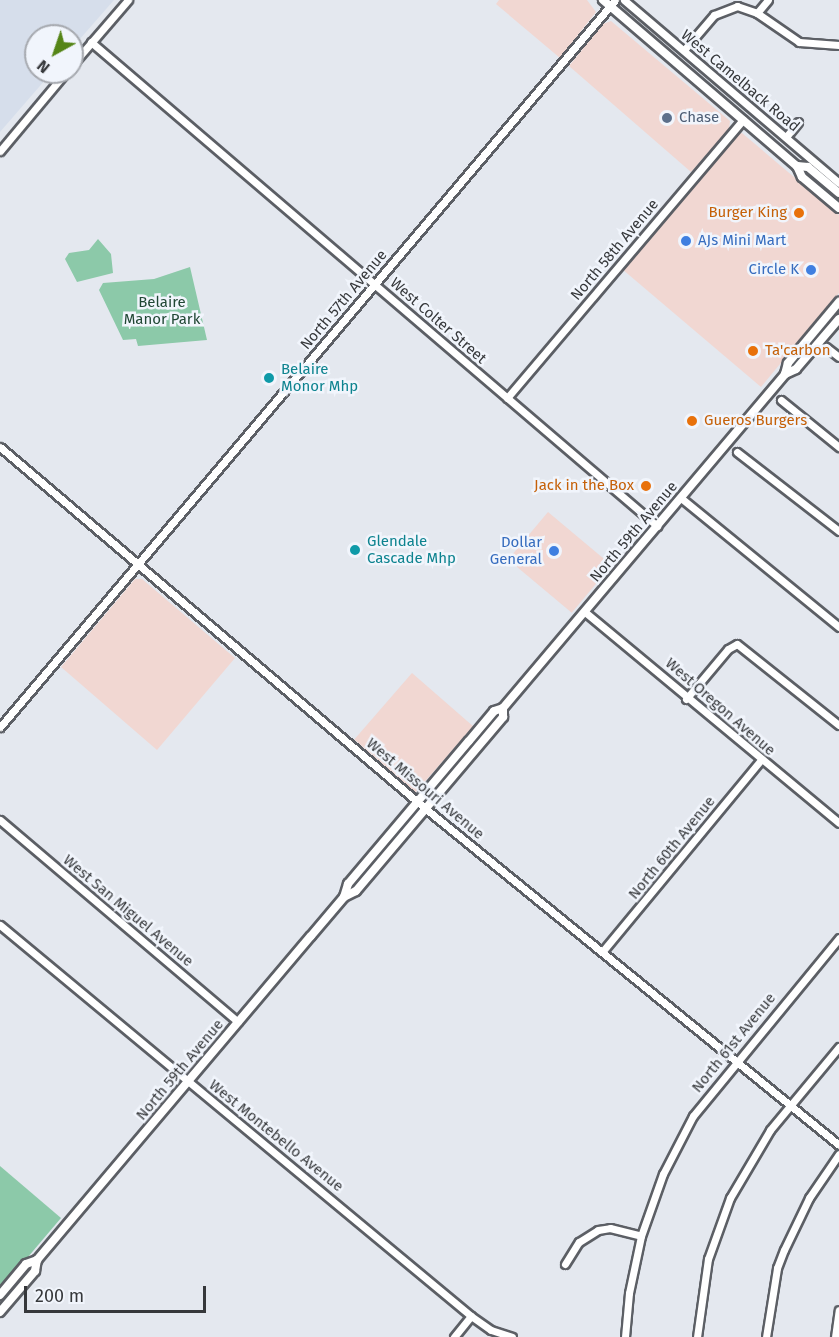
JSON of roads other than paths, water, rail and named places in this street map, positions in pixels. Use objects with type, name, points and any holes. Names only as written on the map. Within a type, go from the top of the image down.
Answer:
[{"type":"main road","name":"West Camelback Road","points":[[610,2],[797,166],[802,177],[839,208]]},
{"type":"main road","name":"West Camelback Road","points":[[797,166],[808,167],[839,193]]},
{"type":"main road","name":"North 59th Avenue","points":[[344,897],[348,884],[494,711],[503,708],[585,612],[785,374],[788,363],[839,302]]},
{"type":"main road","name":"North 59th Avenue","points":[[785,374],[796,369],[839,319]]},
{"type":"main road","name":"North 59th Avenue","points":[[0,1295],[26,1264],[36,1260],[344,897],[356,891],[503,717],[503,708]]},
{"type":"main road","name":"North 59th Avenue","points":[[0,1312],[35,1272],[36,1260]]},
{"type":"street","points":[[84,50],[128,0]]},
{"type":"street","name":"West Camelback Road","points":[[624,0],[839,183]]},
{"type":"street","points":[[757,13],[768,0]]},
{"type":"street","name":"North 57th Avenue","points":[[0,727],[375,285],[610,2]]},
{"type":"street","points":[[684,50],[719,11],[737,6],[757,13],[799,42],[839,45]]},
{"type":"street","name":"West Colter Street","points":[[91,42],[657,526]]},
{"type":"street","points":[[0,151],[56,84]]},
{"type":"street","name":"North 58th Avenue","points":[[507,398],[743,120]]},
{"type":"street","points":[[786,137],[798,122]]},
{"type":"street","points":[[826,347],[839,357]]},
{"type":"street","points":[[781,400],[839,447]]},
{"type":"street","name":"West Missouri Avenue","points":[[0,447],[417,802],[839,1145]]},
{"type":"street","points":[[737,452],[839,531]]},
{"type":"street","points":[[681,498],[839,627]]},
{"type":"street","name":"West Oregon Avenue","points":[[585,612],[686,699],[838,820]]},
{"type":"street","points":[[686,699],[733,645],[742,646],[839,724]]},
{"type":"street","name":"North 60th Avenue","points":[[602,952],[761,760]]},
{"type":"street","name":"West San Miguel Avenue","points":[[0,820],[238,1022]]},
{"type":"street","name":"West Montebello Avenue","points":[[0,925],[187,1083],[471,1316],[491,1330],[512,1337]]},
{"type":"street","name":"North 61st Avenue","points":[[625,1337],[629,1293],[641,1236],[663,1174],[693,1116],[736,1060],[839,938]]},
{"type":"street","points":[[697,1337],[714,1237],[746,1166],[790,1105],[839,1047]]},
{"type":"street","points":[[766,1337],[777,1268],[809,1198],[839,1154]]},
{"type":"street","points":[[653,1170],[663,1174]]},
{"type":"street","points":[[565,1264],[579,1242],[598,1230],[610,1228],[641,1236]]},
{"type":"street","points":[[835,1337],[839,1310]]},
{"type":"street","points":[[454,1337],[471,1316]]},
{"type":"place","name":"Chase","points":[[667,118]]},
{"type":"place","name":"Burger King","points":[[799,213]]},
{"type":"place","name":"AJs Mini Mart","points":[[686,241]]},
{"type":"place","name":"Circle K","points":[[811,270]]},
{"type":"place","name":"Ta'carbon","points":[[753,351]]},
{"type":"place","name":"Belaire Monor Mhp","points":[[269,378]]},
{"type":"place","name":"Gueros Burgers","points":[[692,421]]},
{"type":"place","name":"Jack in the Box","points":[[646,486]]},
{"type":"place","name":"Glendale Cascade Mhp","points":[[355,550]]},
{"type":"place","name":"Dollar General","points":[[554,551]]},
{"type":"park label","name":"Belaire Manor Park","points":[[162,310]]}]
